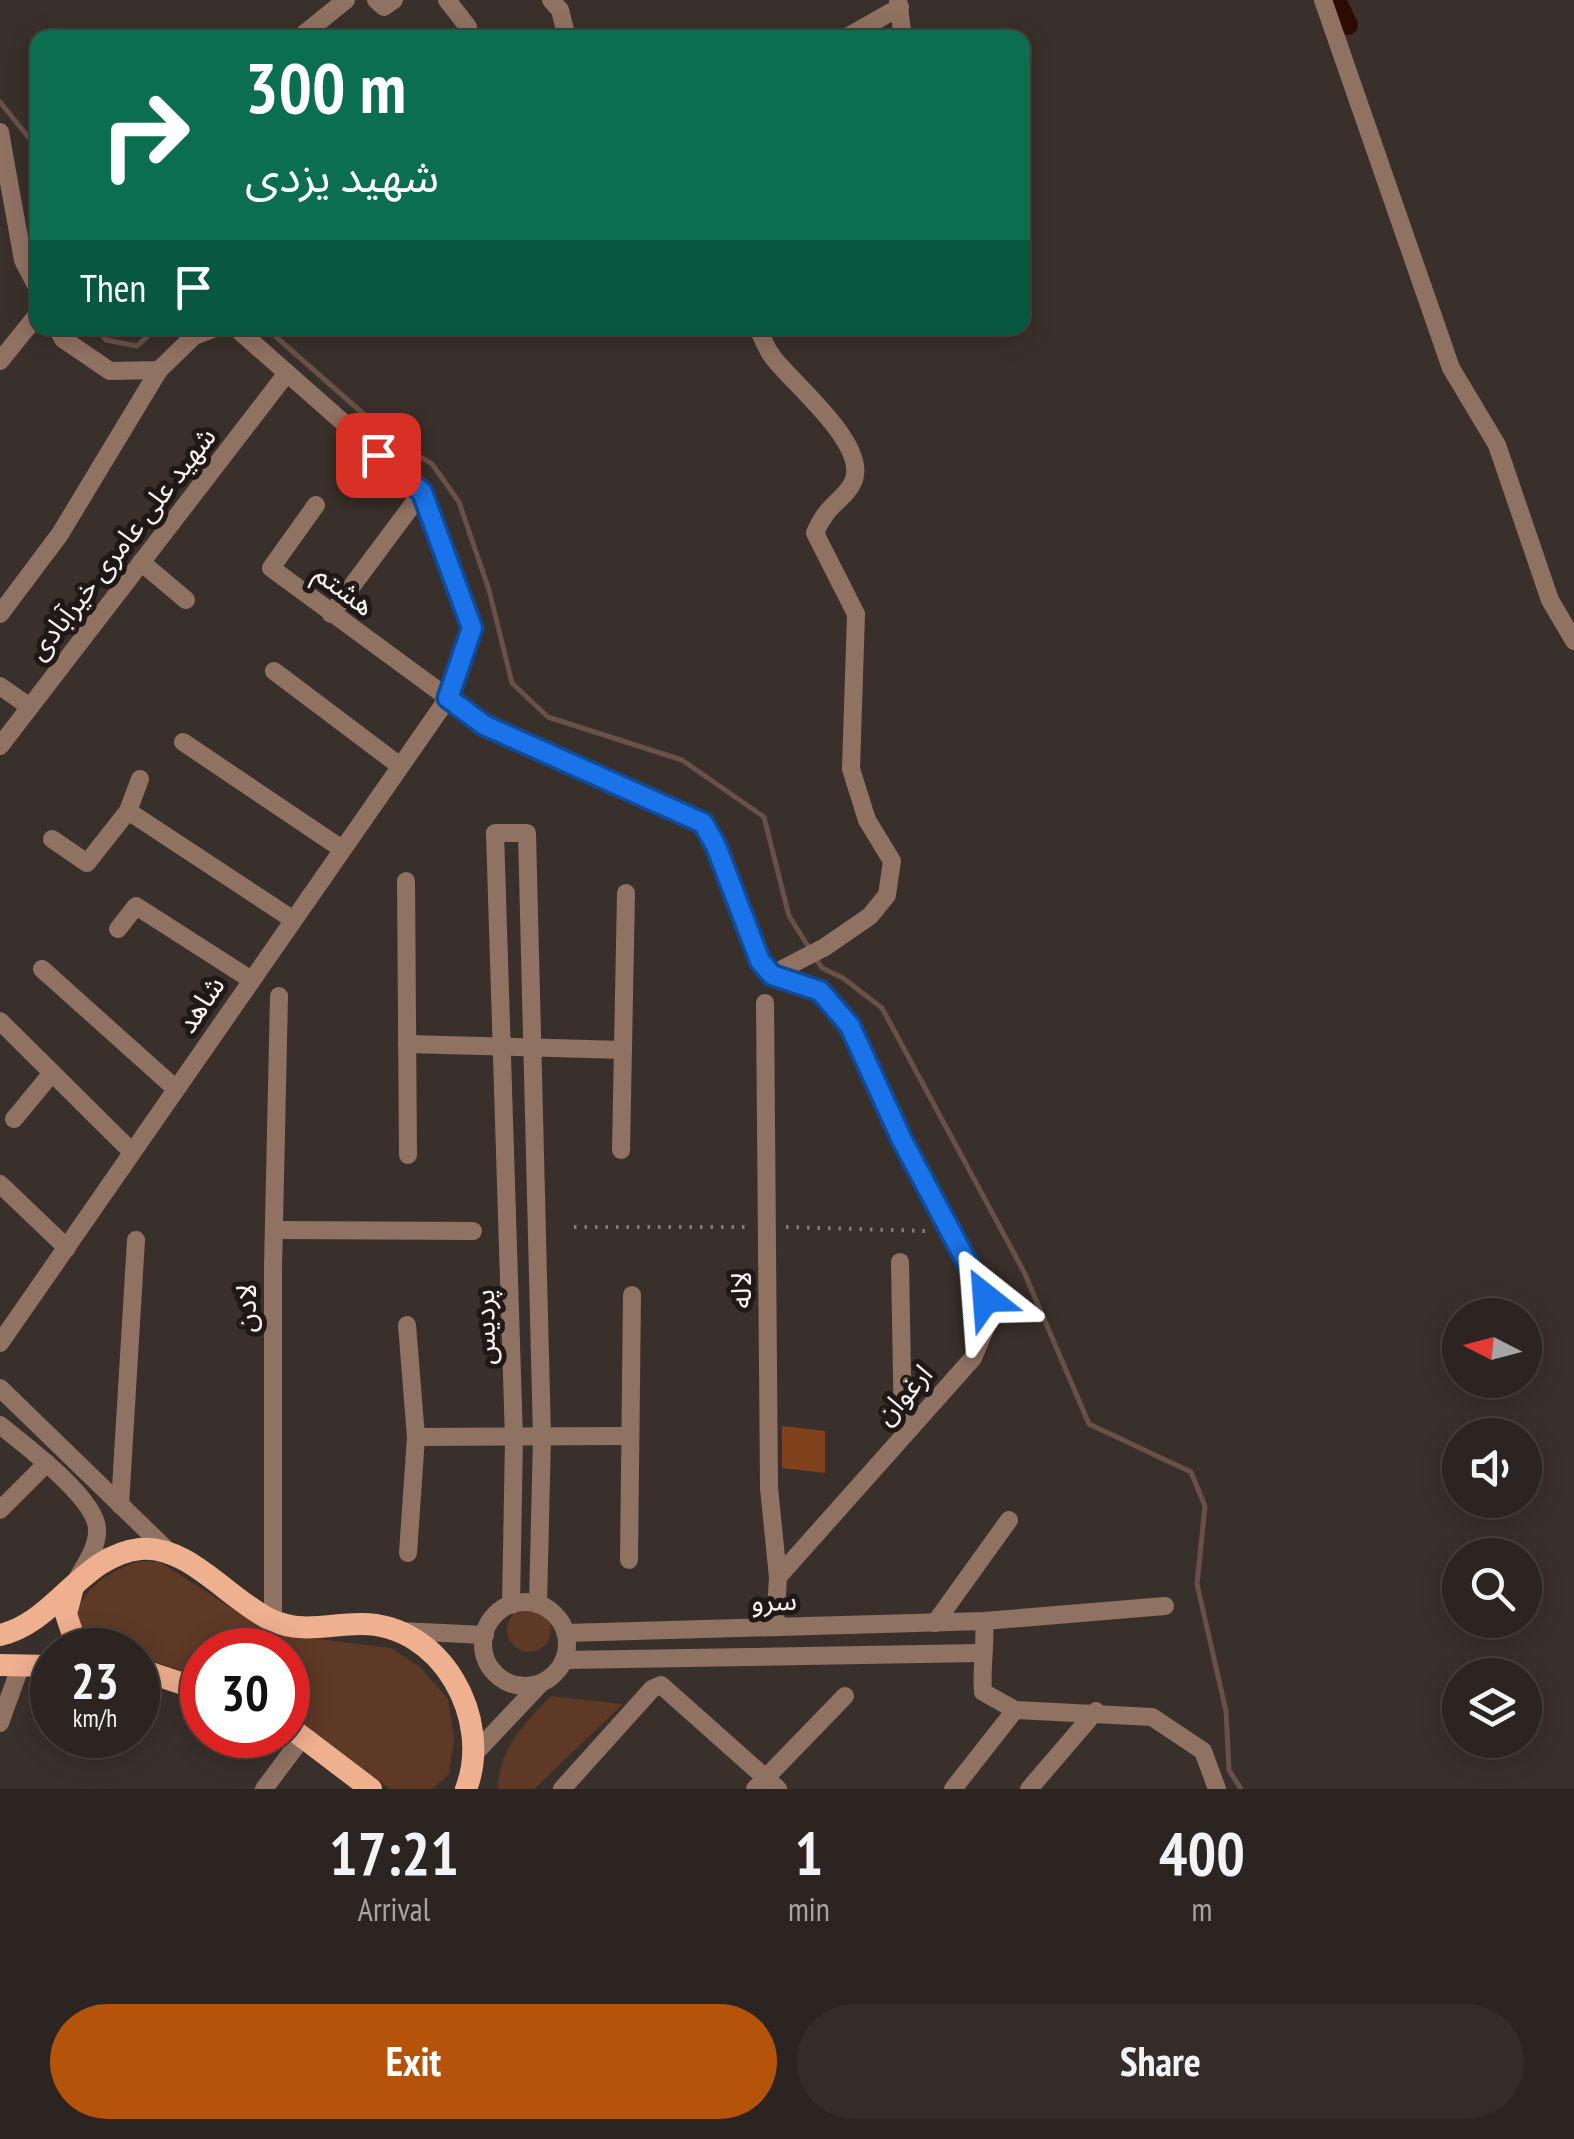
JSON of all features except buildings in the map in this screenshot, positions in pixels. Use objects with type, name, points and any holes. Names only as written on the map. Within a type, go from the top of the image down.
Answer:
[{"type":"main road","points":[[0,1635],[33,1621],[120,1553],[167,1550],[273,1621],[306,1629],[360,1624],[392,1630],[434,1655],[450,1673],[472,1723],[477,1751],[467,1788]]},
{"type":"main road","points":[[71,1628],[66,1614],[73,1587]]},
{"type":"main road","points":[[310,1743],[371,1789]]},
{"type":"street","points":[[309,30],[346,0]]},
{"type":"street","points":[[376,0],[384,7],[394,0]]},
{"type":"street","points":[[447,0],[468,27]]},
{"type":"street","points":[[550,0],[560,10],[565,30]]},
{"type":"street","points":[[1323,0],[1451,368],[1497,445],[1550,600],[1574,641]]},
{"type":"street","points":[[858,30],[899,4],[902,30]]},
{"type":"street","points":[[1,134],[23,260],[30,274]]},
{"type":"street","points":[[0,361],[30,324]]},
{"type":"street","points":[[61,335],[110,371],[159,370]]},
{"type":"street","points":[[0,614],[60,534],[159,370],[197,335]]},
{"type":"street","points":[[244,335],[422,492],[331,614]]},
{"type":"street","points":[[448,698],[484,725],[703,823],[716,846],[760,961],[772,975],[825,947],[870,916],[888,895],[892,861],[867,820],[851,769],[856,614],[815,532],[825,509],[853,483],[856,466],[843,434],[770,354],[761,335]]},
{"type":"street","name":"شهید علی عامری خیرآبادی","points":[[0,746],[287,374]]},
{"type":"street","name":"شاهد","points":[[0,1343],[448,698],[472,628],[422,492]]},
{"type":"street","name":"هشتم","points":[[316,505],[272,568],[448,698]]},
{"type":"street","points":[[141,562],[186,600]]},
{"type":"street","points":[[274,671],[400,766]]},
{"type":"street","points":[[0,686],[30,708]]},
{"type":"street","points":[[183,742],[342,849]]},
{"type":"street","points":[[52,839],[88,863],[128,811],[140,778]]},
{"type":"street","points":[[128,811],[292,919]]},
{"type":"street","name":"پردیس","points":[[511,1605],[514,1439],[505,1049],[495,833],[527,833],[542,1436],[538,1604]]},
{"type":"street","points":[[406,881],[408,1155]]},
{"type":"street","points":[[621,1150],[626,893]]},
{"type":"street","points":[[118,928],[136,906],[250,980]]},
{"type":"street","points":[[42,968],[176,1089]]},
{"type":"street","name":"ارغوان","points":[[772,975],[820,991],[850,1026],[902,1140],[986,1298],[986,1328],[974,1358],[778,1577]]},
{"type":"street","name":"لادن","points":[[273,1621],[279,996]]},
{"type":"street","name":"لاله","points":[[765,1002],[768,1488],[778,1577]]},
{"type":"street","points":[[2,1026],[132,1152]]},
{"type":"street","points":[[407,1044],[623,1050]]},
{"type":"street","points":[[14,1119],[52,1073]]},
{"type":"street","points":[[0,1184],[67,1248]]},
{"type":"street","points":[[276,1230],[473,1230]]},
{"type":"street","points":[[120,1505],[136,1240]]},
{"type":"street","points":[[900,1262],[904,1432]]},
{"type":"street","points":[[629,1560],[632,1295]]},
{"type":"street","points":[[407,1324],[416,1438],[408,1553]]},
{"type":"street","points":[[0,1388],[167,1550]]},
{"type":"street","points":[[0,1425],[47,1463],[90,1509],[97,1525],[94,1548],[73,1587]]},
{"type":"street","points":[[416,1438],[630,1436]]},
{"type":"street","points":[[0,1510],[47,1463]]},
{"type":"street","points":[[935,1623],[1009,1520]]},
{"type":"street","points":[[775,1627],[778,1577]]},
{"type":"street","points":[[477,1751],[564,1660],[566,1633],[560,1620],[538,1604],[511,1605],[499,1612],[484,1635],[487,1662],[495,1674],[520,1686],[541,1683]]},
{"type":"street","name":"سرو","points":[[566,1633],[984,1621],[1164,1606]]},
{"type":"street","points":[[984,1621],[986,1644],[980,1654],[983,1692],[1014,1710],[1096,1711],[1152,1717],[1203,1751],[1217,1789]]},
{"type":"street","points":[[860,1654],[861,1625]]},
{"type":"street","points":[[392,1630],[484,1635]]},
{"type":"street","name":"سرو","points":[[564,1660],[980,1654]]},
{"type":"street","points":[[0,1724],[11,1665]]},
{"type":"street","points":[[562,1789],[652,1688],[660,1685],[766,1785],[845,1696]]},
{"type":"street","points":[[953,1789],[1014,1710]]},
{"type":"street","points":[[1029,1789],[1096,1711]]},
{"type":"street","points":[[264,1789],[281,1758]]},
{"type":"shaded area","points":[[140,1561],[160,1562],[262,1628],[180,1628],[180,1670],[160,1664],[160,1628],[81,1628],[79,1608],[85,1596],[96,1584]]},
{"type":"shaded area","points":[[529,1608],[545,1614],[551,1630],[545,1646],[529,1652],[513,1646],[507,1630],[513,1614]]},
{"type":"shaded area","points":[[310,1638],[391,1648],[420,1667],[448,1699],[454,1739],[449,1774],[432,1789],[390,1789],[310,1730]]},
{"type":"shaded area","points":[[551,1696],[623,1704],[534,1789],[498,1789],[508,1749]]},
{"type":"waterway","points":[[1336,0],[1348,25]]},
{"type":"waterway","points":[[0,102],[30,139]]},
{"type":"waterway","points":[[102,335],[106,340],[137,346],[149,335]]},
{"type":"waterway","points":[[274,335],[392,439],[432,464],[459,502],[489,590],[512,683],[548,717],[682,760],[764,817],[789,916],[822,968],[843,978],[882,1008],[1024,1272],[1089,1424],[1191,1472],[1205,1506],[1197,1584],[1226,1711],[1229,1770],[1241,1789]]},
{"type":"route","points":[[378,455],[422,492],[472,628],[448,698],[484,725],[703,823],[716,846],[760,961],[772,975],[820,991],[850,1026],[902,1140],[986,1298]]}]
